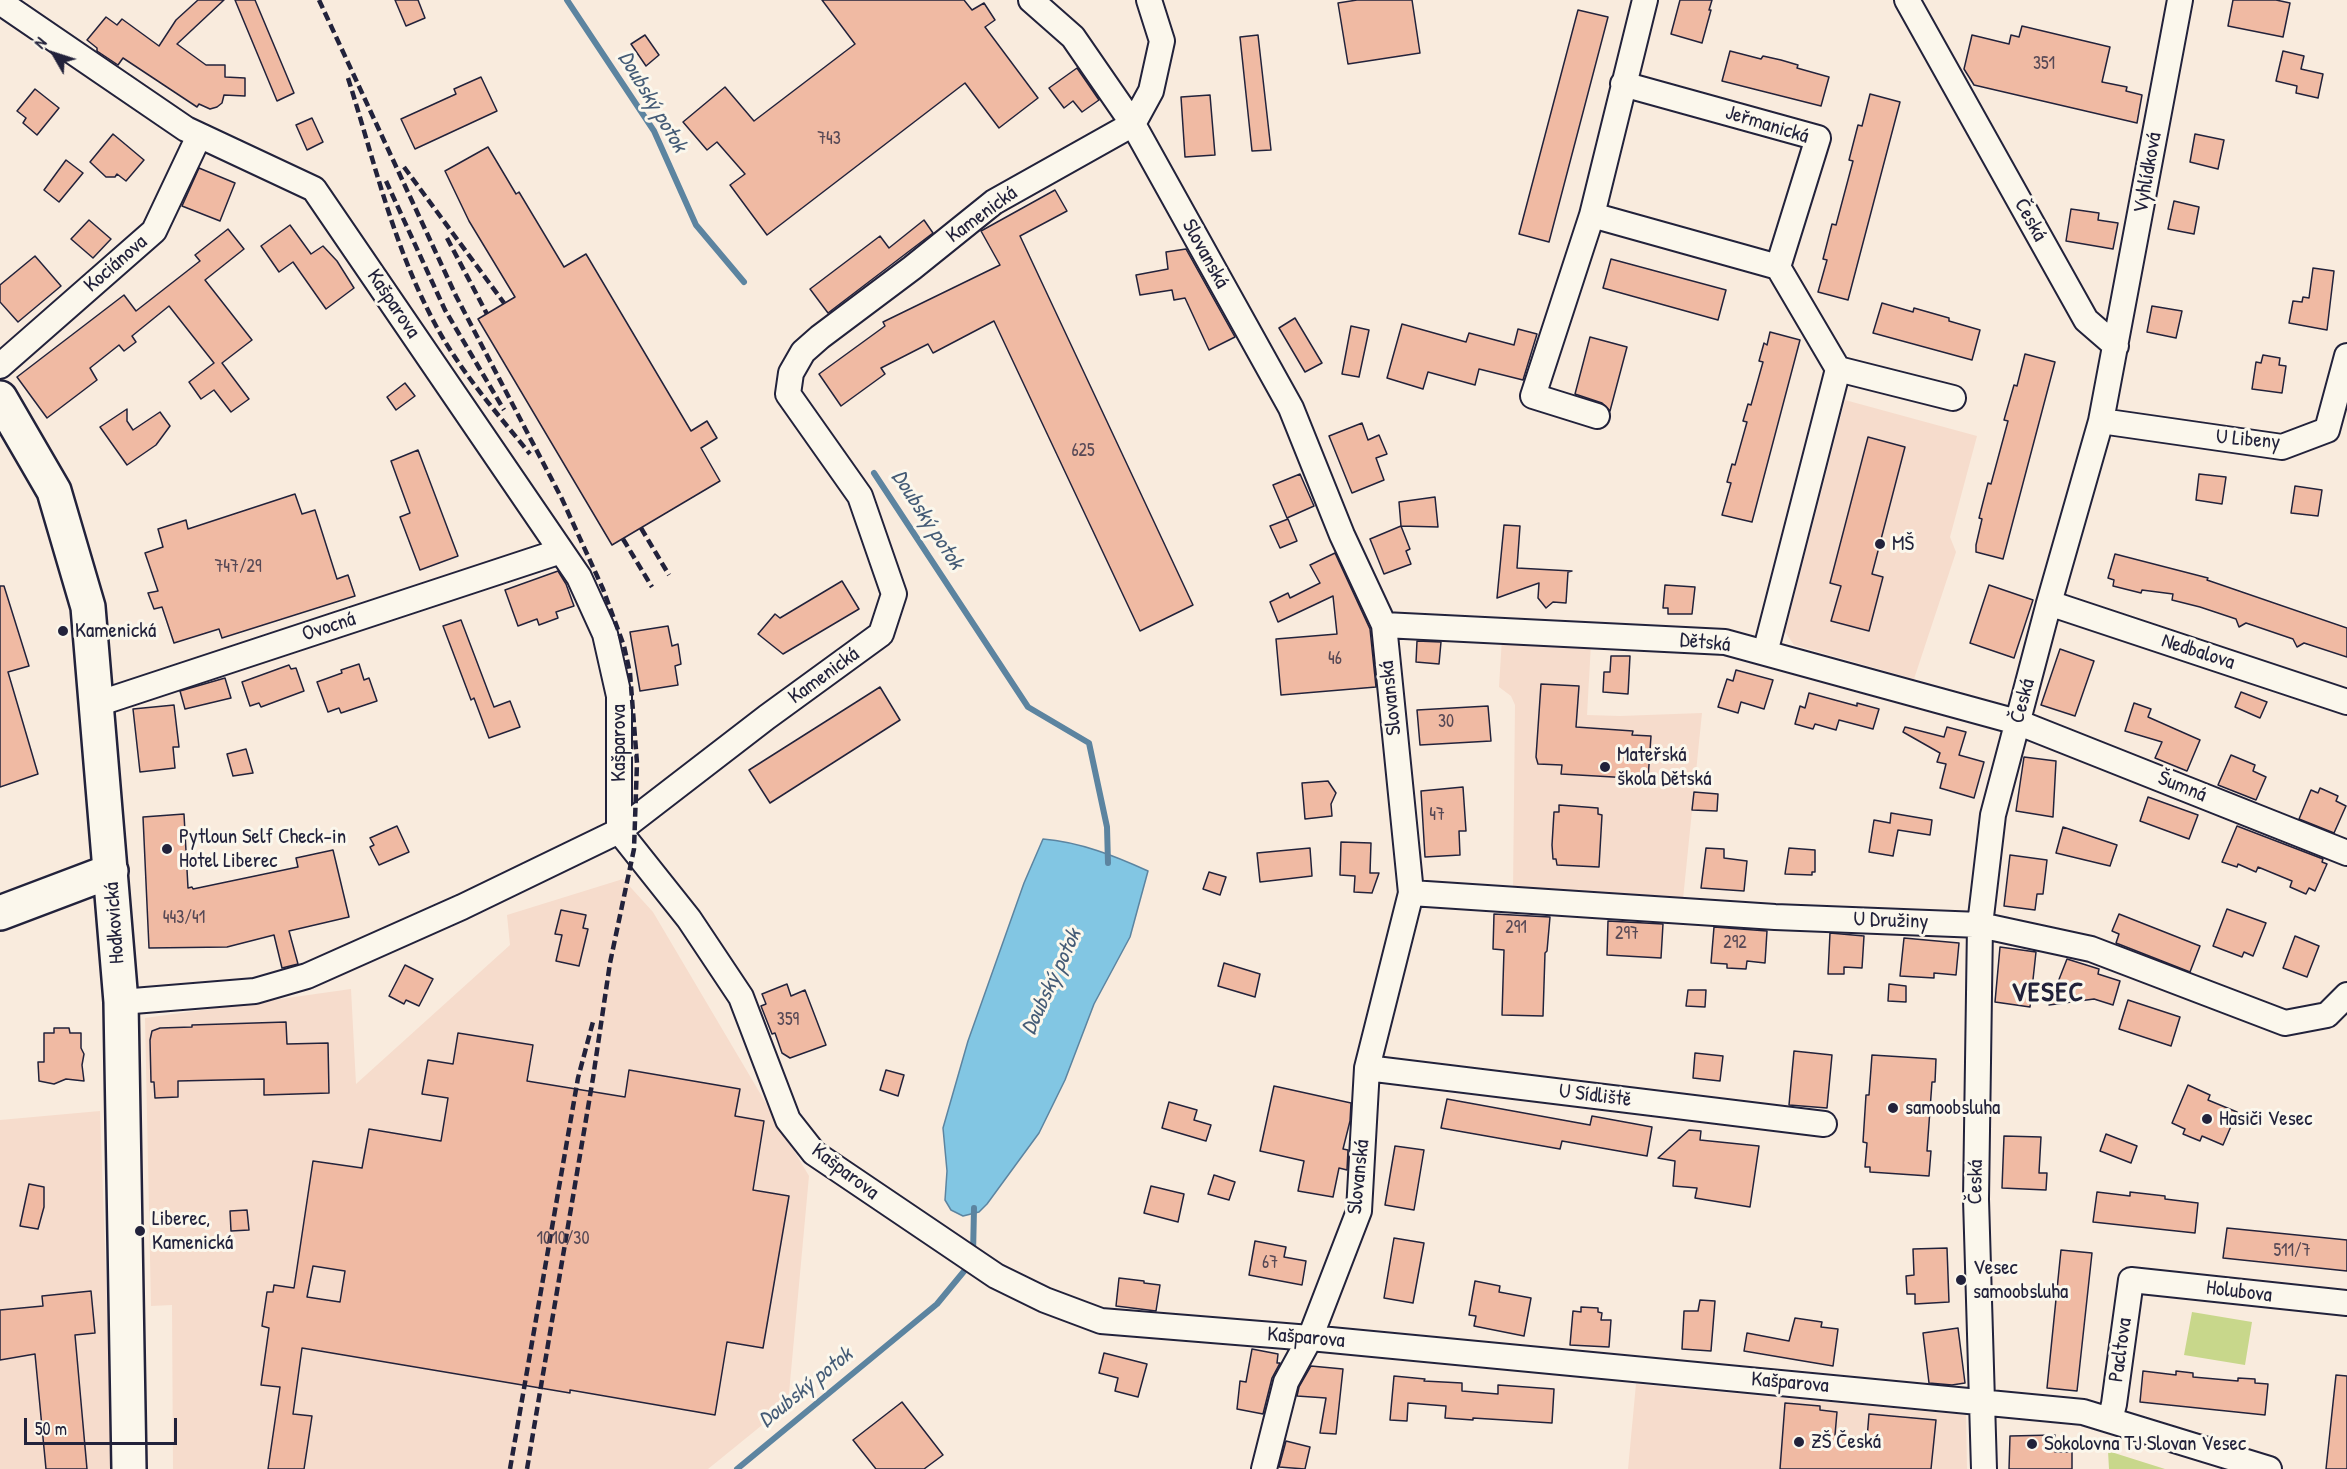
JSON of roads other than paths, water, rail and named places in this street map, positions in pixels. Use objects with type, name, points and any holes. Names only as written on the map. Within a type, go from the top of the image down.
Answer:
[{"type":"street","name":"Slovanská","points":[[1031,0],[1073,36],[1133,124],[1291,408],[1342,535],[1384,625],[1411,893],[1367,1068],[1359,1212],[1310,1338],[1286,1382],[1264,1469]]},
{"type":"street","points":[[1133,124],[1151,91],[1162,41],[1149,0]]},
{"type":"street","points":[[1597,416],[1533,396],[1592,215],[1645,0]]},
{"type":"street","name":"Česká","points":[[1907,0],[2086,320],[2116,346],[2101,421],[2049,603],[1993,815],[1980,925],[1976,1226],[1983,1401],[1983,1469]]},
{"type":"street","name":"Vyhlídková","points":[[2116,346],[2180,0]]},
{"type":"street","name":"Kašparova","points":[[0,2],[186,129],[314,189],[579,577],[605,634],[619,696],[619,831],[689,919],[741,997],[788,1120],[814,1153],[963,1255],[996,1276],[1045,1300],[1101,1321],[1310,1338],[2083,1412],[2269,1469]]},
{"type":"street","name":"Jeřmanická","points":[[1623,84],[1818,138],[1778,267]]},
{"type":"street","name":"Kamenická","points":[[121,1002],[255,991],[307,976],[462,907],[619,831],[767,717],[881,634],[894,594],[860,496],[788,394],[791,373],[803,352],[994,202],[1133,124]]},
{"type":"street","name":"Kociánova","points":[[0,366],[154,231],[200,136]]},
{"type":"street","points":[[1592,215],[1778,267],[1838,369],[1765,653]]},
{"type":"street","name":"U Libeny","points":[[2101,421],[2282,447],[2327,430],[2346,363]]},
{"type":"street","points":[[1838,369],[1953,398]]},
{"type":"street","name":"Hodkovická","points":[[0,398],[54,491],[88,607],[121,1002],[129,1469]]},
{"type":"street","name":"Ovocná","points":[[97,704],[561,551]]},
{"type":"street","name":"Nedbalova","points":[[2049,603],[2347,702]]},
{"type":"street","name":"Dětská","points":[[1384,625],[1725,642],[2017,722]]},
{"type":"street","name":"Šumná","points":[[2017,722],[2347,853]]},
{"type":"street","points":[[0,913],[111,872]]},
{"type":"street","name":"U Družiny","points":[[1411,893],[1775,917],[1980,925],[2091,949],[2285,1023],[2326,1015],[2347,995]]},
{"type":"street","name":"U Sídliště","points":[[1367,1068],[1824,1124]]},
{"type":"street","name":"Holubova","points":[[2131,1280],[2347,1303]]},
{"type":"street","name":"Pacltova","points":[[2110,1420],[2131,1280]]},
{"type":"water","points":[[1043,839],[1097,850],[1148,871],[1130,937],[1094,1004],[1065,1080],[1039,1133],[987,1204],[979,1212],[963,1216],[951,1210],[945,1200],[947,1171],[943,1128],[968,1041],[1024,883]]},
{"type":"waterway","name":"Doubský potok","points":[[567,0],[654,131],[696,225],[744,282]]},
{"type":"waterway","name":"Doubský potok","points":[[874,473],[1028,707],[1089,743],[1107,827],[1108,863]]},
{"type":"waterway","name":"Doubský potok","points":[[973,1255],[974,1208]]},
{"type":"waterway","name":"Doubský potok","points":[[737,1469],[937,1304],[970,1264]]},
{"type":"railway","points":[[319,0],[456,296],[562,499],[603,589],[624,646],[630,673],[637,763],[634,849],[610,963],[593,1078],[527,1469]]},
{"type":"railway","points":[[348,78],[385,202],[407,263],[434,322],[455,357],[530,454]]},
{"type":"railway","points":[[404,167],[504,303]]},
{"type":"railway","points":[[386,181],[445,310],[504,410]]},
{"type":"railway","points":[[447,238],[487,314]]},
{"type":"railway","points":[[641,528],[669,575]]},
{"type":"railway","points":[[623,539],[652,587]]},
{"type":"railway","points":[[510,1469],[578,1078],[594,1018]]},
{"type":"place","name":"MŠ","points":[[1880,544]]},
{"type":"place","name":"Kamenická","points":[[63,631]]},
{"type":"place","name":"Mateřská škola Dětská","points":[[1605,767]]},
{"type":"place","name":"Pytloun Self Check-in Hotel Liberec","points":[[167,849]]},
{"type":"place","name":"samoobsluha","points":[[1893,1108]]},
{"type":"place","name":"Hasiči Vesec","points":[[2207,1119]]},
{"type":"place","name":"Liberec, Kamenická","points":[[140,1231]]},
{"type":"place","name":"Vesec samoobsluha","points":[[1961,1280]]},
{"type":"place","name":"ZŠ Česká","points":[[1799,1442]]},
{"type":"place","name":"Sokolovna TJ Slovan Vesec","points":[[2032,1444]]},
{"type":"district","name":"VESEC","points":[[2048,994]]}]
